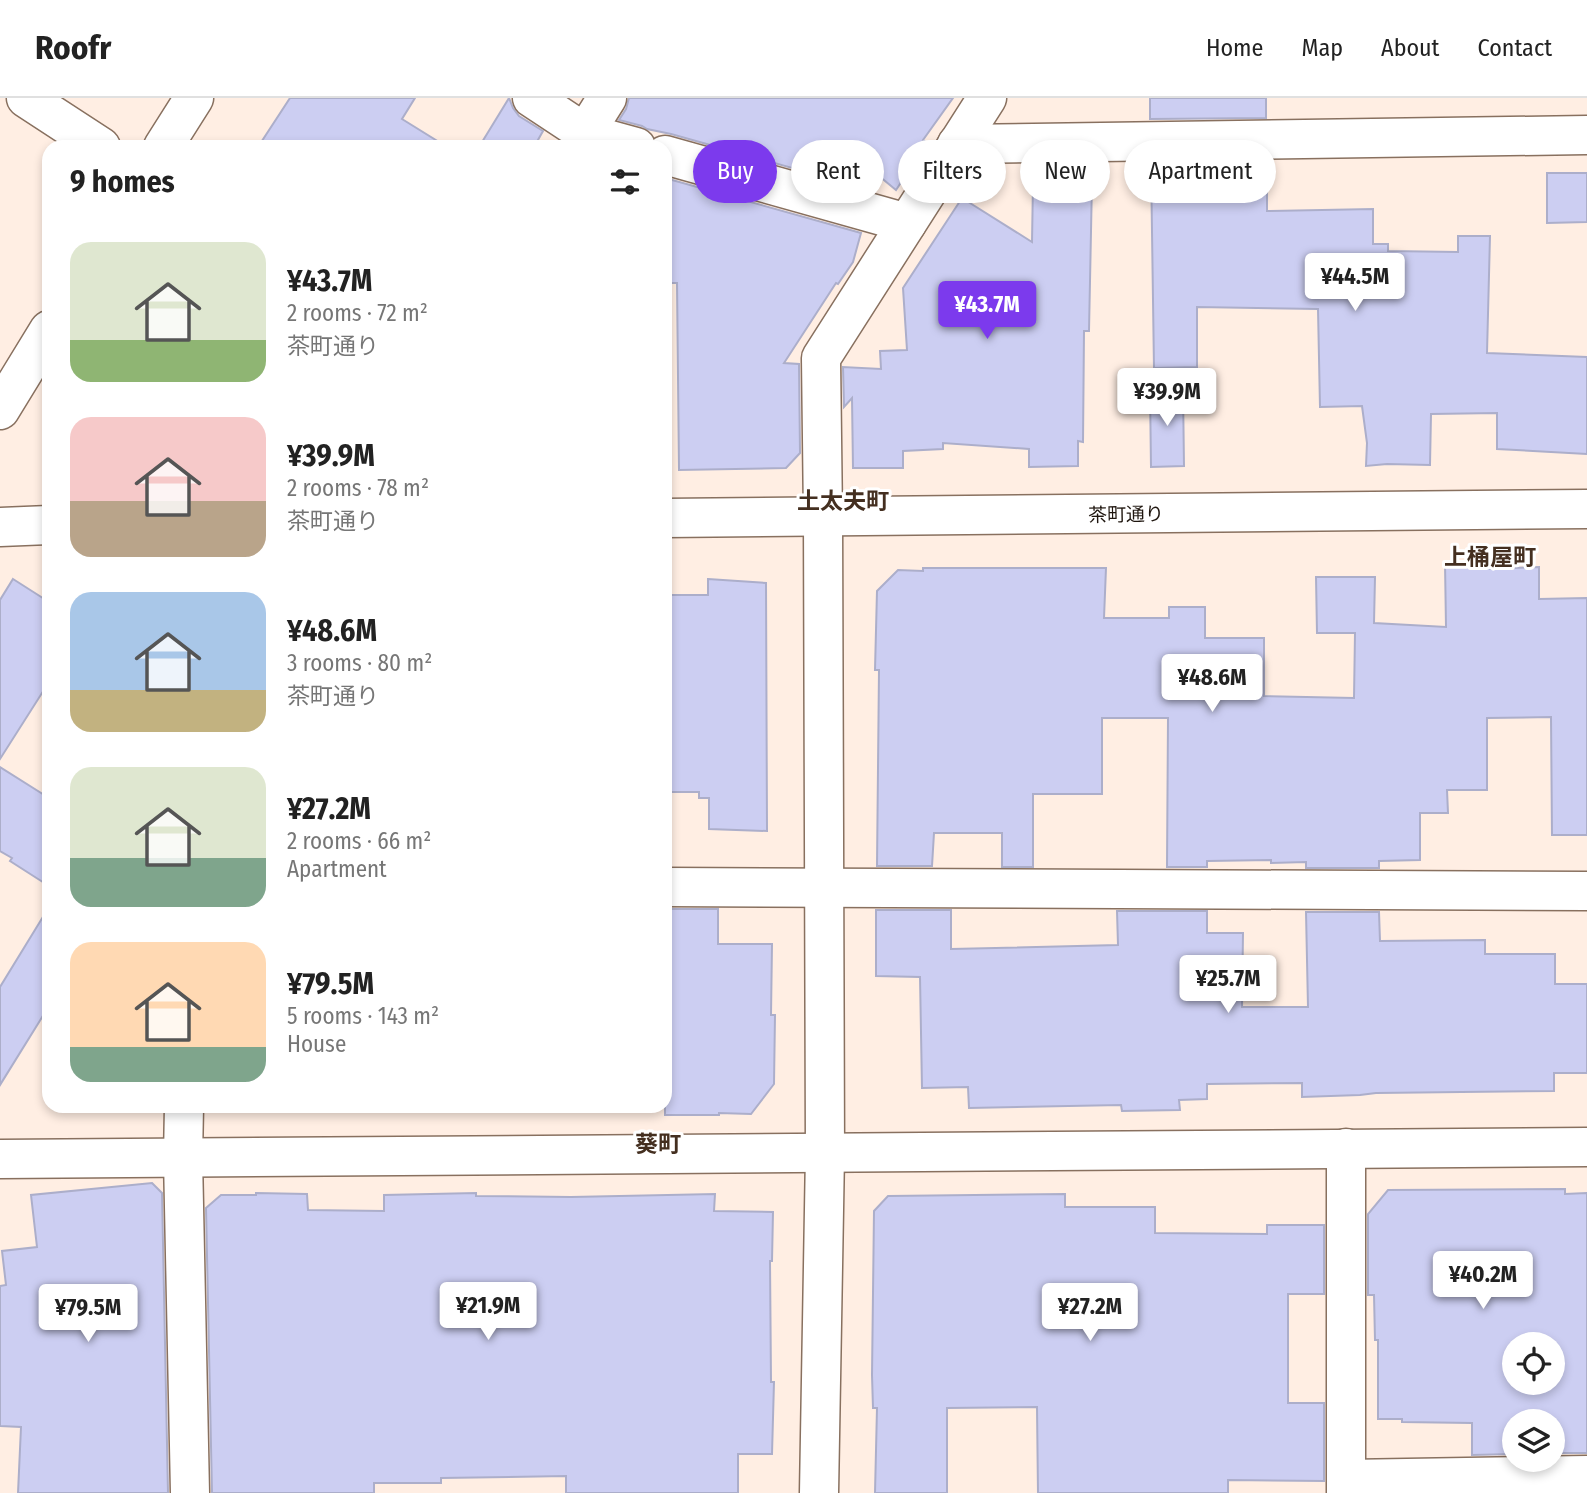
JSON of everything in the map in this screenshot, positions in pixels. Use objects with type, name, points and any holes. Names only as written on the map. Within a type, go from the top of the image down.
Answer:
[{"type":"street","points":[[26,98],[91,140]]},
{"type":"street","points":[[167,140],[194,98]]},
{"type":"street","points":[[532,98],[586,133],[611,140]]},
{"type":"street","points":[[586,133],[607,98]]},
{"type":"street","points":[[960,140],[987,98]]},
{"type":"street","points":[[1006,143],[1587,135]]},
{"type":"street","points":[[672,157],[906,223]]},
{"type":"street","points":[[819,1493],[825,1153],[821,358],[919,203]]},
{"type":"street","points":[[0,410],[42,341]]},
{"type":"street","name":"茶町通り","points":[[672,518],[1587,509]]},
{"type":"street","points":[[0,527],[42,526]]},
{"type":"street","points":[[672,887],[1587,891]]},
{"type":"street","points":[[184,1113],[190,1493]]},
{"type":"street","points":[[0,1160],[1587,1147]]},
{"type":"street","points":[[1346,1148],[1347,1486],[1567,1481]]},
{"type":"building","points":[[290,98],[415,98],[402,119],[436,140],[263,140]]},
{"type":"building","points":[[509,98],[519,116],[543,131],[538,140],[483,140]]},
{"type":"building","points":[[629,98],[953,98],[923,140],[898,140],[896,190],[884,180],[884,140],[791,140],[791,168],[777,164],[777,140],[693,140],[619,120]]},
{"type":"building","points":[[1150,98],[1266,98],[1266,118],[1150,119]]},
{"type":"building","points":[[1547,173],[1587,173],[1587,222],[1547,223]]},
{"type":"building","points":[[672,180],[693,186],[693,203],[754,203],[861,233],[853,262],[838,284],[836,283],[784,363],[799,364],[800,453],[786,468],[679,470],[677,283],[672,283]]},
{"type":"building","points":[[959,203],[970,203],[1032,242],[1033,203],[1092,203],[1089,331],[1084,331],[1083,442],[1078,441],[1078,466],[1029,467],[1029,449],[943,443],[943,449],[903,451],[903,468],[853,468],[852,398],[844,407],[843,367],[881,369],[880,351],[907,350],[903,288]]},
{"type":"building","points":[[1152,203],[1267,203],[1267,211],[1373,209],[1373,244],[1388,244],[1388,251],[1458,252],[1458,236],[1490,236],[1487,353],[1587,357],[1587,454],[1497,449],[1497,413],[1431,414],[1430,465],[1366,466],[1367,443],[1362,406],[1320,407],[1318,309],[1197,307],[1197,367],[1154,368]]},
{"type":"building","points":[[1150,390],[1183,390],[1184,466],[1151,467]]},
{"type":"building","points":[[1445,563],[1486,564],[1486,569],[1539,567],[1539,599],[1587,598],[1587,835],[1552,835],[1551,717],[1487,718],[1487,790],[1447,790],[1448,813],[1420,813],[1420,860],[1379,861],[1379,868],[1306,868],[1306,862],[1271,863],[1271,860],[1207,861],[1207,867],[1167,867],[1168,718],[1102,718],[1102,794],[1033,794],[1033,867],[1002,867],[1002,833],[934,833],[932,866],[877,866],[877,591],[898,570],[1106,568],[1104,618],[1169,618],[1169,607],[1205,607],[1205,638],[1264,638],[1264,696],[1354,698],[1355,633],[1317,633],[1316,577],[1375,577],[1374,623],[1446,627]]},
{"type":"building","points":[[13,579],[42,598],[42,693],[0,759],[0,600]]},
{"type":"building","points":[[708,579],[766,583],[767,831],[709,829],[709,798],[699,798],[699,792],[672,792],[672,595],[708,595]]},
{"type":"building","points":[[0,767],[42,794],[42,882],[10,861],[12,858],[0,851]]},
{"type":"building","points":[[672,909],[718,909],[718,944],[772,944],[774,1084],[751,1114],[665,1115],[672,1113]]},
{"type":"building","points":[[876,910],[951,910],[951,949],[1118,945],[1117,911],[1207,911],[1207,933],[1243,933],[1242,1007],[1308,1007],[1306,912],[1379,912],[1380,941],[1485,940],[1485,954],[1555,954],[1555,984],[1587,984],[1587,1073],[1554,1073],[1554,1091],[1376,1093],[1302,1097],[1302,1083],[1207,1084],[1207,1099],[1179,1100],[1180,1110],[1122,1111],[1121,1105],[969,1108],[968,1087],[922,1088],[920,977],[876,976]]},
{"type":"building","points":[[42,918],[42,1017],[0,1085],[0,987]]},
{"type":"building","points":[[152,1183],[162,1193],[168,1493],[18,1493],[21,1427],[0,1426],[0,1286],[6,1285],[2,1251],[37,1247],[31,1195]]},
{"type":"building","points":[[1565,1189],[1565,1194],[1587,1193],[1587,1453],[1565,1453],[1565,1409],[1502,1409],[1502,1454],[1472,1455],[1472,1423],[1378,1419],[1378,1340],[1375,1340],[1374,1295],[1368,1295],[1368,1214],[1388,1190]]},
{"type":"building","points":[[476,1193],[476,1196],[571,1197],[715,1194],[714,1211],[773,1212],[770,1261],[771,1382],[774,1382],[772,1454],[738,1454],[738,1493],[566,1493],[566,1476],[441,1478],[441,1483],[374,1483],[374,1493],[212,1493],[206,1208],[221,1195],[307,1194],[308,1210],[384,1211],[384,1195]]},
{"type":"building","points":[[1065,1194],[1065,1207],[1155,1207],[1155,1233],[1267,1234],[1267,1225],[1324,1225],[1324,1294],[1288,1294],[1288,1403],[1324,1403],[1324,1481],[1228,1480],[1228,1493],[1038,1493],[1037,1407],[947,1408],[947,1493],[875,1493],[877,1408],[873,1408],[872,1375],[874,1211],[888,1196]]},
{"type":"district","name":"土太夫町","points":[[843,501]]},
{"type":"district","name":"上桶屋町","points":[[1490,557]]},
{"type":"district","name":"葵町","points":[[658,1144]]}]
